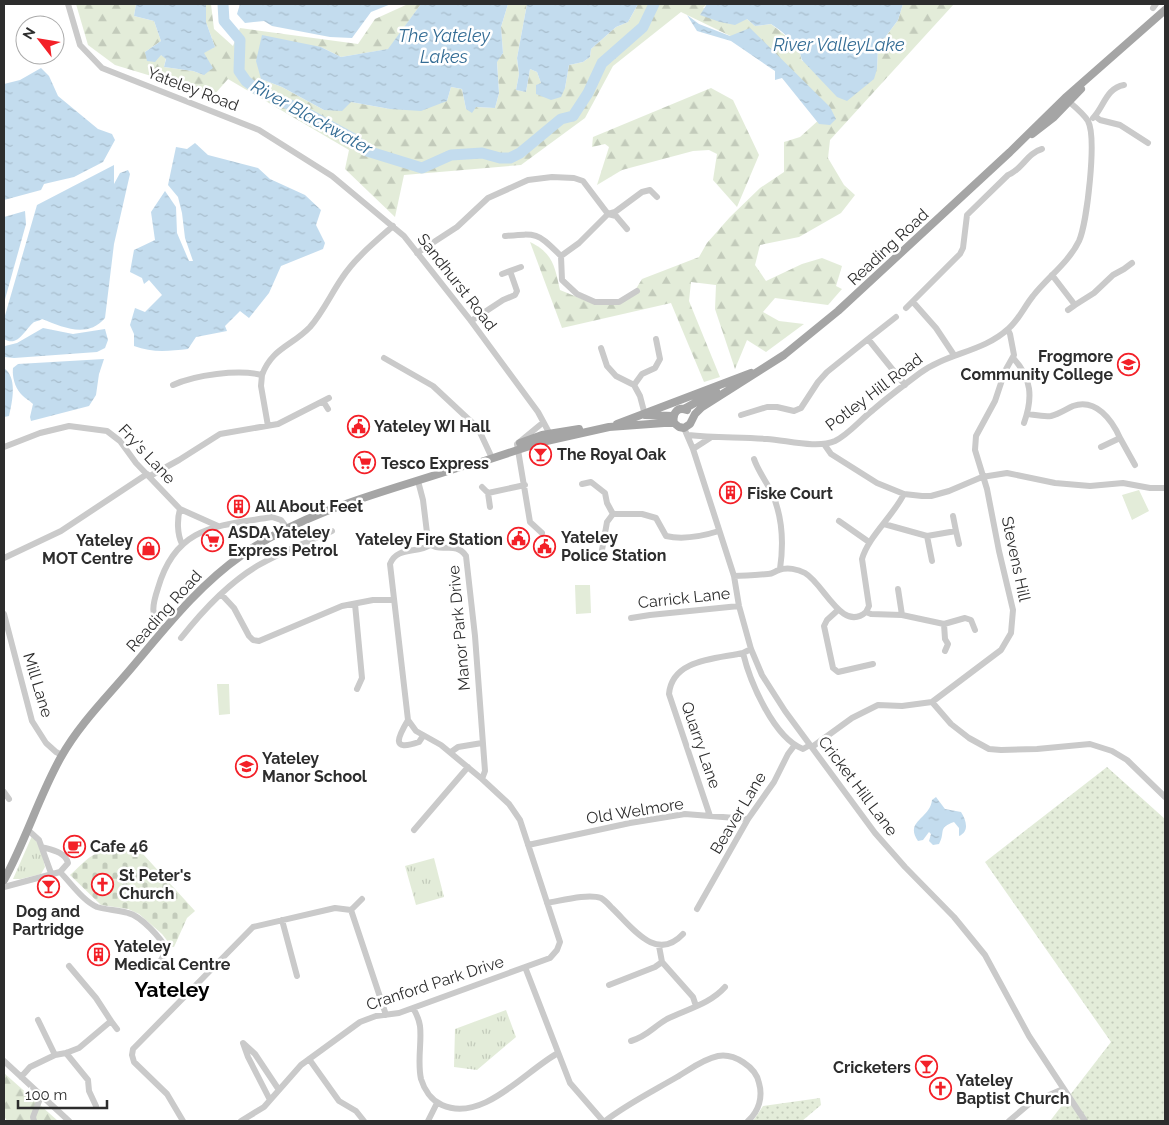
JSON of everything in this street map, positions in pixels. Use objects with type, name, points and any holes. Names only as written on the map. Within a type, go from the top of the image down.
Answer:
[{"type":"main road","name":"Reading Road","points":[[644,415],[673,419],[679,427],[686,431],[692,419],[707,403],[765,368],[807,338],[1024,139],[1039,122],[1067,100],[1165,10]]},
{"type":"main road","name":"Reading Road","points":[[610,427],[644,415],[656,408],[715,388],[737,377],[765,368]]},
{"type":"main road","name":"Reading Road","points":[[673,419],[677,410],[726,386],[737,377]]},
{"type":"main road","points":[[684,408],[691,413],[692,419]]},
{"type":"main road","name":"Reading Road","points":[[4,880],[62,755],[80,730],[190,599],[222,571],[256,546],[287,528],[348,502],[418,481],[547,437],[673,419]]},
{"type":"street","name":"Yateley Road","points":[[68,6],[80,46],[102,68],[259,130],[332,176]]},
{"type":"street","points":[[1067,100],[1083,114],[1088,122],[1096,116],[1111,91],[1115,87],[1124,85]]},
{"type":"street","points":[[1096,116],[1100,120],[1120,125],[1148,143]]},
{"type":"street","name":"Potley Hill Road","points":[[686,431],[710,438],[766,439],[824,444],[835,441],[904,385],[939,361],[987,343],[1008,330],[1033,296],[1072,252],[1084,228],[1092,146],[1088,122]]},
{"type":"street","points":[[906,308],[960,254],[963,248],[967,215],[1008,175],[1014,173],[1029,157],[1042,149]]},
{"type":"street","name":"Sandhurst Road","points":[[332,176],[404,236],[471,321],[541,422],[547,437]]},
{"type":"street","points":[[417,253],[457,227],[488,198],[528,180],[552,177],[574,178],[583,181],[608,214],[616,216],[627,229]]},
{"type":"street","points":[[561,256],[579,243],[608,214],[646,190],[650,190],[657,197]]},
{"type":"street","points":[[268,426],[261,386],[266,364],[272,356],[308,328],[318,317],[353,264],[393,226]]},
{"type":"street","points":[[505,236],[528,234],[539,236],[561,256],[562,280],[567,286],[587,300],[594,302],[619,302],[637,291]]},
{"type":"street","points":[[1068,310],[1094,293],[1113,275],[1132,262]]},
{"type":"street","points":[[502,274],[521,267]]},
{"type":"street","points":[[471,321],[503,300],[515,296],[517,290],[510,272]]},
{"type":"street","points":[[1052,275],[1075,305]]},
{"type":"street","points":[[913,302],[936,328],[954,355]]},
{"type":"street","points":[[741,416],[767,407],[794,411],[801,408],[827,372],[896,317]]},
{"type":"street","points":[[1008,330],[1014,355],[1013,358],[1022,368],[1028,380],[1027,414],[1024,423]]},
{"type":"street","points":[[634,385],[642,374],[655,368],[660,359],[656,339]]},
{"type":"street","points":[[868,339],[904,385]]},
{"type":"street","points":[[601,348],[607,366],[616,376],[634,385],[640,396],[644,415]]},
{"type":"street","points":[[384,358],[434,386],[478,428],[491,456]]},
{"type":"street","name":"Stevens Hill","points":[[811,746],[852,718],[878,706],[902,706],[932,702],[1001,650],[1011,633],[1013,610],[986,489],[975,450],[976,436],[995,401],[1013,358]]},
{"type":"street","points":[[173,385],[185,380],[219,374],[245,372],[262,375]]},
{"type":"street","points":[[4,558],[61,531],[148,475],[179,460],[220,434],[278,424],[326,399],[328,409]]},
{"type":"street","points":[[1027,414],[1050,416],[1075,405],[1084,404],[1091,406],[1113,422],[1135,465]]},
{"type":"street","points":[[541,422],[518,446],[530,522],[542,533]]},
{"type":"street","name":"Fry's Lane","points":[[4,447],[40,433],[69,426],[107,432],[120,441],[136,463],[180,509],[218,526]]},
{"type":"street","name":"Cricket Hill Lane","points":[[686,431],[734,576],[739,606],[751,649],[762,675],[785,711],[875,832],[906,868],[954,917],[985,956],[1029,1036],[1085,1121]]},
{"type":"street","points":[[693,449],[710,438]]},
{"type":"street","points":[[1102,448],[1120,438]]},
{"type":"street","points":[[824,444],[832,454],[877,483],[904,494],[931,496],[949,491],[982,477],[1007,474],[1090,486],[1123,483],[1150,488],[1165,488]]},
{"type":"street","points":[[754,459],[758,470],[772,493],[782,528],[783,546],[780,569]]},
{"type":"street","points":[[418,481],[430,545],[424,549],[399,552],[392,557],[390,564],[408,720],[416,731],[441,745],[482,779],[509,804],[520,820],[560,942],[557,950],[550,958],[525,967],[570,1084],[604,1121],[708,1059],[729,1056],[751,1069],[759,1081],[760,1098],[758,1108],[748,1121]]},
{"type":"street","points":[[582,484],[591,482],[605,493],[607,503],[613,514]]},
{"type":"street","points":[[488,493],[525,485]]},
{"type":"street","points":[[482,487],[488,493],[490,507]]},
{"type":"street","points":[[734,576],[772,574],[780,569],[793,569],[805,573],[816,582],[838,610],[846,616],[854,618],[861,616],[869,606],[862,559],[869,542],[898,506],[904,494]]},
{"type":"street","points":[[180,509],[178,516],[179,538],[182,544]]},
{"type":"street","points":[[613,514],[642,514],[656,518],[666,536],[675,538],[707,535],[719,531]]},
{"type":"street","points":[[602,550],[608,522],[613,514]]},
{"type":"street","points":[[953,516],[959,544]]},
{"type":"street","points":[[163,630],[154,618],[154,599],[160,578],[182,544],[198,533],[218,526],[272,517],[281,520],[287,528]]},
{"type":"street","points":[[840,521],[869,542]]},
{"type":"street","points":[[884,524],[927,536],[956,531]]},
{"type":"street","points":[[181,638],[195,620],[221,594],[258,566],[332,531]]},
{"type":"street","points":[[927,536],[932,561]]},
{"type":"street","name":"Manor Park Drive","points":[[430,545],[438,548],[457,548],[463,551],[466,556],[485,771],[482,779]]},
{"type":"street","points":[[898,589],[902,615]]},
{"type":"street","points":[[221,594],[234,608],[249,636],[253,640],[259,641],[342,606],[373,600],[394,600]]},
{"type":"street","points":[[354,604],[362,678],[357,689]]},
{"type":"street","name":"Carrick Lane","points":[[631,618],[739,606]]},
{"type":"street","points":[[838,610],[827,620],[824,626],[833,668],[838,672],[844,672],[873,664]]},
{"type":"street","points":[[866,612],[871,614],[902,615],[944,624],[966,618],[971,620],[975,630]]},
{"type":"street","name":"Mill Lane","points":[[4,614],[32,721],[46,743],[62,755]]},
{"type":"street","points":[[944,624],[945,639],[948,644],[946,651]]},
{"type":"street","name":"Quarry Lane","points":[[710,816],[669,694],[669,688],[677,674],[686,666],[743,653],[751,649]]},
{"type":"street","name":"Cricket Hill Lane","points":[[743,653],[748,672],[764,707],[794,746]]},
{"type":"street","points":[[932,702],[951,724],[969,738],[990,749],[1037,749],[1090,744],[1112,751],[1128,760],[1165,797]]},
{"type":"street","points":[[408,720],[398,737],[401,745],[406,746],[419,742],[423,736]]},
{"type":"street","points":[[450,752],[458,746],[482,743]]},
{"type":"street","points":[[794,746],[803,749],[811,746]]},
{"type":"street","name":"Beaver Lane","points":[[697,909],[748,819],[774,782],[794,746]]},
{"type":"street","points":[[414,830],[468,768]]},
{"type":"street","points":[[4,792],[9,799]]},
{"type":"street","name":"Old Welmore","points":[[528,845],[630,823],[685,814],[748,819]]},
{"type":"street","points":[[28,830],[42,847],[52,873]]},
{"type":"street","points":[[4,887],[60,872],[68,863],[67,858],[60,853],[42,847]]},
{"type":"street","points":[[60,872],[88,901],[97,907],[131,913],[163,942],[167,950],[161,960],[152,968]]},
{"type":"street","points":[[547,903],[590,896],[601,898],[645,941],[659,946],[673,942],[683,934]]},
{"type":"street","points":[[351,910],[362,899]]},
{"type":"street","points":[[184,1121],[167,1094],[134,1062],[132,1056],[133,1049],[253,927],[335,908],[351,910]]},
{"type":"street","points":[[351,910],[386,1015]]},
{"type":"street","points":[[282,920],[297,976]]},
{"type":"street","points":[[659,946],[662,962],[693,997],[696,1006]]},
{"type":"street","points":[[609,985],[655,967],[662,962]]},
{"type":"street","points":[[69,966],[96,998],[117,1029]]},
{"type":"street","name":"Cranford Park Drive","points":[[241,1121],[264,1107],[301,1065],[360,1022],[376,1016],[399,1013],[525,967]]},
{"type":"street","points":[[631,1040],[642,1038],[665,1020],[709,1000],[720,993],[725,987]]},
{"type":"street","points":[[413,1008],[420,1027],[420,1072],[423,1084],[429,1095],[437,1103],[450,1108],[464,1109],[480,1104],[500,1094],[558,1053]]},
{"type":"street","points":[[38,1020],[55,1055]]},
{"type":"street","points":[[21,1077],[30,1067],[55,1055],[79,1048],[111,1021]]},
{"type":"street","points":[[270,1100],[243,1044],[255,1054],[278,1090]]},
{"type":"street","points":[[66,1053],[88,1080],[89,1091],[96,1106]]},
{"type":"street","points":[[309,1059],[339,1101],[356,1111],[364,1121]]},
{"type":"street","points":[[4,1061],[69,1121]]},
{"type":"street","points":[[1008,1121],[1029,1104],[1063,1089]]},
{"type":"street","points":[[34,1121],[33,1118],[42,1096]]},
{"type":"street","points":[[428,1121],[437,1103]]},
{"type":"green space","points":[[76,4],[136,4],[134,16],[154,21],[161,41],[145,52],[161,55],[166,58],[164,67],[193,71],[204,75],[204,52],[215,47],[206,22],[206,4],[211,4],[214,29],[233,46],[240,28],[358,44],[375,19],[408,4],[421,4],[389,49],[341,57],[321,47],[261,79],[282,87],[324,110],[351,102],[390,109],[447,101],[451,87],[462,89],[466,109],[476,107],[495,108],[499,93],[497,61],[503,53],[501,27],[508,4],[527,4],[517,58],[519,74],[516,90],[526,92],[530,69],[537,72],[541,83],[565,88],[569,65],[583,62],[590,57],[591,49],[616,27],[628,22],[638,4],[707,4],[703,8],[747,19],[755,26],[771,24],[798,46],[802,61],[877,69],[878,47],[898,20],[903,4],[954,4],[830,140],[828,158],[844,185],[855,195],[841,213],[799,237],[760,245],[755,265],[766,281],[802,264],[822,258],[842,266],[836,286],[842,289],[828,305],[775,298],[763,312],[779,321],[804,324],[766,352],[747,340],[735,369],[715,309],[716,285],[691,282],[689,301],[720,377],[704,382],[671,303],[562,328],[530,242],[544,251],[552,262],[560,290],[594,304],[631,297],[642,279],[699,257],[707,243],[730,217],[760,188],[784,172],[784,142],[800,137],[821,118],[753,47],[681,12],[613,66],[585,118],[521,165],[404,175],[395,217],[345,169],[349,150],[228,79],[214,95],[115,65],[88,45]]},
{"type":"green space","points":[[711,88],[733,100],[759,155],[737,207],[713,180],[717,154],[709,150],[693,151],[622,170],[597,185],[609,147],[605,144],[592,147],[593,137]]},
{"type":"green space","points":[[1139,490],[1149,511],[1132,520],[1122,495]]},
{"type":"green space","points":[[575,585],[590,585],[591,613],[576,614]]},
{"type":"green space","points":[[217,684],[229,684],[230,714],[219,715]]},
{"type":"green space","points":[[1107,767],[1165,819],[1165,1121],[1050,1121],[1111,1042],[985,862]]},
{"type":"green space","points":[[32,836],[39,846],[45,867],[41,874],[13,879]]},
{"type":"green space","points":[[107,850],[135,850],[143,854],[195,911],[187,918],[174,947],[139,914],[128,909],[101,905],[70,875],[95,854]]},
{"type":"green space","points":[[434,858],[444,897],[416,905],[405,866]]},
{"type":"green space","points":[[506,1010],[516,1037],[477,1070],[454,1067],[455,1029]]},
{"type":"green space","points":[[4,1073],[58,1121],[7,1121],[4,1116]]},
{"type":"green space","points":[[820,1098],[821,1105],[802,1121],[753,1121],[763,1106]]},
{"type":"water","points":[[136,4],[206,4],[206,22],[215,47],[204,53],[213,68],[204,75],[193,71],[164,67],[166,59],[161,55],[155,62],[147,61],[145,52],[161,41],[154,21],[134,16]]},
{"type":"water","points":[[240,4],[391,4],[371,12],[352,38],[330,37],[272,26],[264,21],[245,23],[237,14]]},
{"type":"water","name":"The Yateley Lakes","points":[[421,4],[508,4],[501,27],[503,53],[497,62],[499,93],[495,108],[476,107],[472,113],[466,109],[462,89],[451,87],[447,101],[421,111],[390,109],[351,102],[342,111],[324,110],[282,87],[261,79],[256,61],[262,35],[321,47],[341,57],[388,49]]},
{"type":"water","name":"The Yateley Lakes","points":[[527,4],[638,4],[628,22],[616,27],[591,49],[590,57],[583,62],[569,65],[565,88],[561,97],[551,100],[536,94],[536,85],[541,83],[537,72],[530,69],[526,92],[516,90],[519,74],[517,58]]},
{"type":"water","name":"River ValleyLake","points":[[707,4],[903,4],[898,20],[878,47],[877,69],[874,79],[847,101],[837,97],[802,60],[798,46],[771,24],[755,26],[747,19],[735,25],[720,22],[700,15]]},
{"type":"water","points":[[687,15],[699,24],[730,36],[750,28],[830,107],[836,119],[830,125],[819,124],[782,78],[775,80],[775,71],[731,41],[697,31]]},
{"type":"water","points":[[41,68],[49,76],[58,96],[98,129],[112,134],[115,140],[103,162],[74,177],[44,184],[41,190],[4,200],[4,84],[20,80]]},
{"type":"water","points":[[195,143],[208,155],[258,168],[270,179],[305,195],[321,210],[316,225],[325,243],[323,249],[281,266],[269,293],[249,318],[240,311],[225,326],[227,331],[196,337],[188,349],[147,350],[134,346],[134,334],[130,325],[135,308],[145,312],[162,295],[149,280],[144,284],[142,278],[130,272],[134,250],[155,240],[151,212],[165,191],[176,207],[177,233],[189,261],[193,261],[185,238],[178,197],[168,185],[176,147],[187,149]]},
{"type":"water","points":[[114,165],[114,184],[120,173],[128,170],[130,174],[114,244],[105,318],[91,328],[83,330],[66,328],[42,319],[34,322],[17,339],[9,341],[4,339],[4,319],[37,205]]},
{"type":"water","points":[[25,211],[26,224],[4,303],[4,217]]},
{"type":"water","points":[[43,328],[73,334],[105,329],[108,340],[105,348],[97,352],[5,357],[5,346],[17,343]]},
{"type":"water","points":[[104,359],[99,374],[96,395],[89,406],[31,421],[33,404],[18,390],[13,375],[13,368],[18,364]]},
{"type":"water","points":[[4,368],[11,378],[13,391],[9,416],[4,417]]},
{"type":"water","points":[[936,797],[945,809],[961,812],[966,828],[959,836],[959,828],[954,822],[945,826],[939,844],[933,845],[929,841],[931,834],[929,832],[923,840],[918,841],[914,834],[914,829],[927,812],[932,800]]},
{"type":"waterway","name":"River Blackwater","points":[[223,4],[224,21],[240,40],[239,71],[246,81],[258,90],[301,110],[354,139],[367,151],[422,168],[451,155],[482,153],[500,158],[510,158],[520,153],[561,119],[573,116],[588,93],[602,63],[643,27],[654,4]]},
{"type":"place","name":"Frogmore Community College","points":[[1129,365]]},
{"type":"place","name":"Yateley WI Hall","points":[[358,426]]},
{"type":"place","name":"The Royal Oak","points":[[541,454]]},
{"type":"place","name":"Tesco Express","points":[[365,463]]},
{"type":"place","name":"Fiske Court","points":[[731,493]]},
{"type":"place","name":"All About Feet","points":[[239,506]]},
{"type":"place","name":"Yateley Fire Station","points":[[519,539]]},
{"type":"place","name":"ASDA Yateley Express Petrol","points":[[212,541]]},
{"type":"place","name":"Yateley Police Station","points":[[545,546]]},
{"type":"place","name":"Yateley MOT Centre","points":[[149,549]]},
{"type":"place","name":"Yateley Manor School","points":[[246,767]]},
{"type":"place","name":"Cafe 46","points":[[74,846]]},
{"type":"place","name":"St Peter's Church","points":[[103,884]]},
{"type":"place","name":"Dog and Partridge","points":[[48,887]]},
{"type":"place","name":"Yateley Medical Centre","points":[[98,955]]},
{"type":"place","name":"Cricketers","points":[[927,1067]]},
{"type":"place","name":"Yateley Baptist Church","points":[[940,1089]]},
{"type":"district","name":"Yateley","points":[[172,989]]}]
